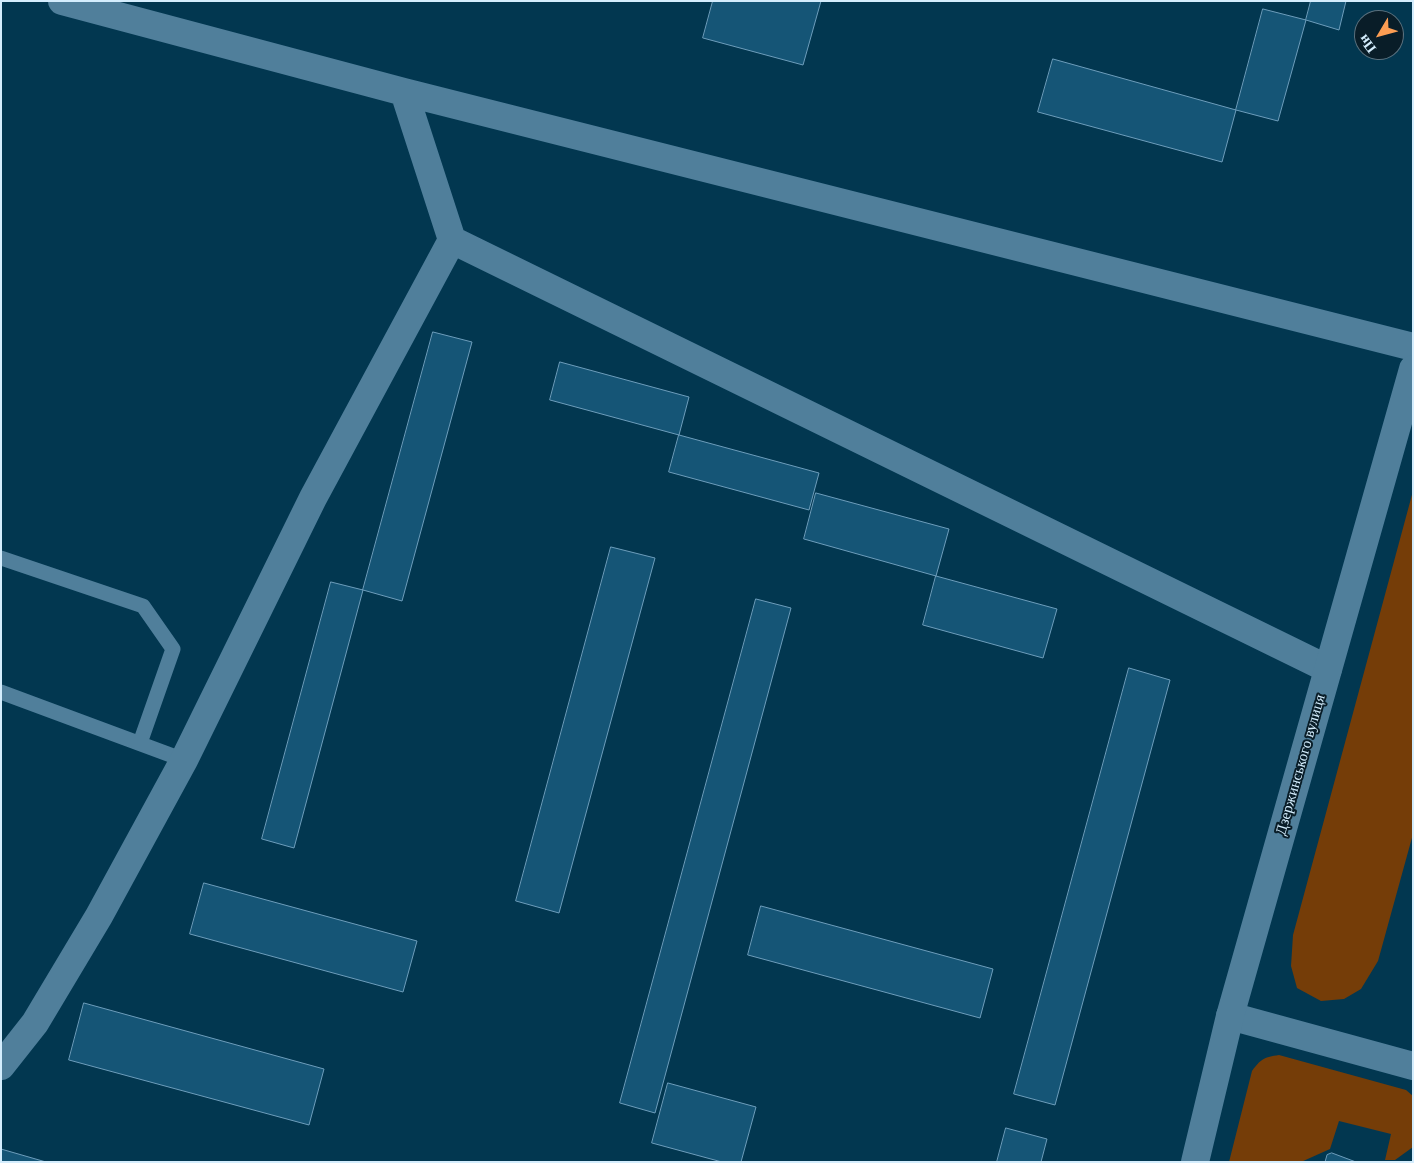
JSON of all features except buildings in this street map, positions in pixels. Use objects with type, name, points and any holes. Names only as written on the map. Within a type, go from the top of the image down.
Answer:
[{"type":"street","points":[[62,1],[404,92],[1413,347]]},
{"type":"street","points":[[404,92],[452,240],[1328,669]]},
{"type":"street","points":[[1,1066],[35,1024],[99,916],[184,760],[313,498],[452,240]]},
{"type":"street","name":"Дзержинського вулиця","points":[[1195,1162],[1230,1016],[1413,369]]},
{"type":"street","points":[[1230,1016],[1413,1066]]},
{"type":"lane","points":[[1,558],[143,606],[173,649],[140,743]]},
{"type":"lane","points":[[1,692],[184,760]]},
{"type":"shaded area","points":[[1413,491],[1413,834],[1378,961],[1361,989],[1344,999],[1321,1001],[1297,988],[1291,966],[1293,935]]},
{"type":"shaded area","points":[[1279,1055],[1406,1090],[1413,1096],[1413,1147],[1395,1160],[1385,1160],[1391,1134],[1339,1121],[1330,1149],[1301,1162],[1229,1162],[1252,1071],[1263,1059]]}]
